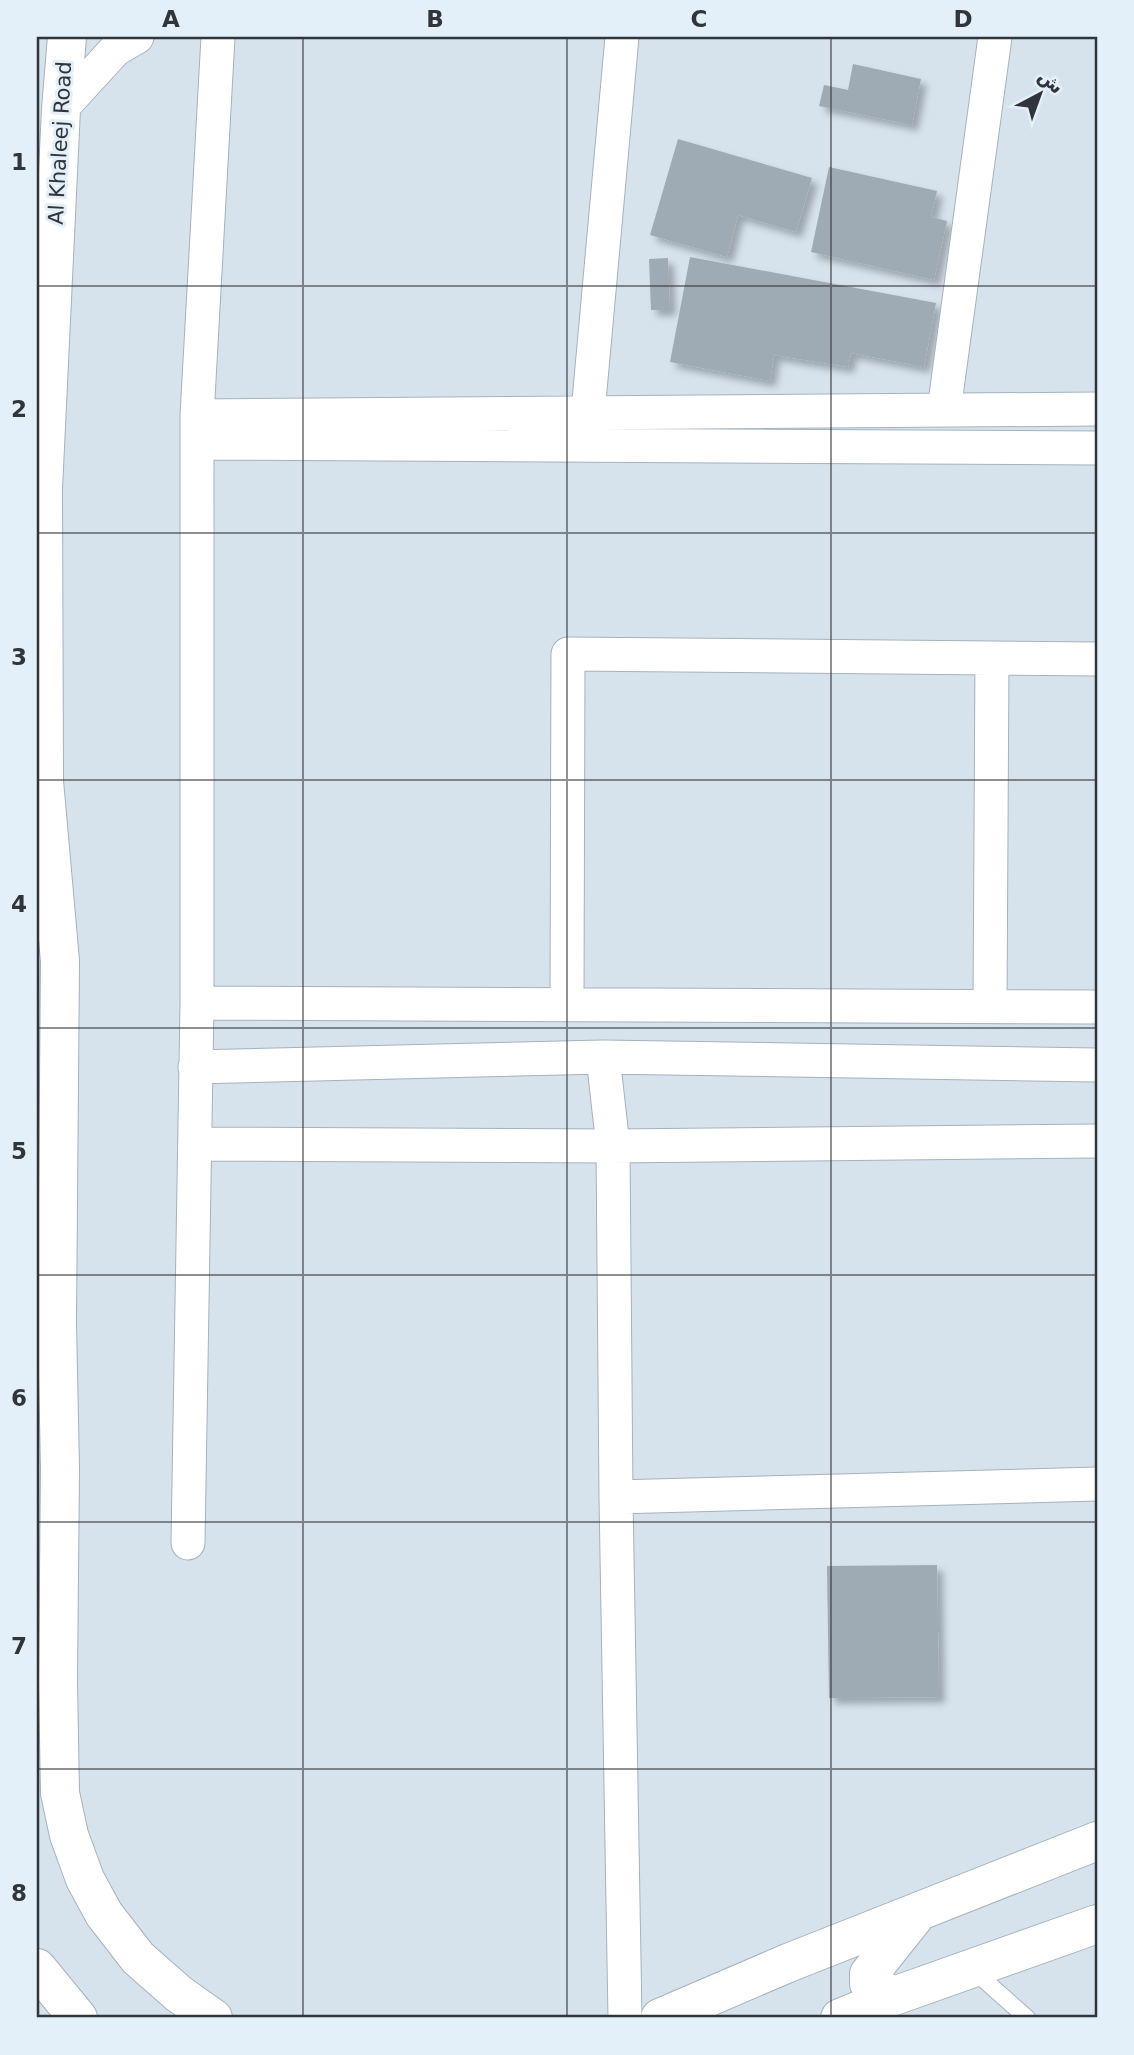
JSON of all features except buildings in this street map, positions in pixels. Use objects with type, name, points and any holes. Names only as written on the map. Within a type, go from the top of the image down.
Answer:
[{"type":"street","name":"Al Khaleej Road","points":[[37,837],[44,781],[43,489],[61,109],[67,37]]},
{"type":"street","points":[[61,109],[115,50],[137,37]]},
{"type":"street","points":[[188,1543],[196,1144],[197,429],[218,37]]},
{"type":"street","points":[[588,412],[622,37]]},
{"type":"street","points":[[944,410],[995,37]]},
{"type":"street","points":[[197,429],[588,412],[1097,409]]},
{"type":"street","points":[[197,429],[1097,448]]},
{"type":"street","points":[[567,1004],[568,654],[1097,659]]},
{"type":"street","points":[[990,1006],[992,658]]},
{"type":"street","points":[[44,781],[60,961],[57,1323],[60,1793],[69,1835],[85,1879],[104,1914],[138,1958],[179,1994],[213,2018]]},
{"type":"street","points":[[197,1003],[1097,1007]]},
{"type":"street","points":[[195,1067],[603,1057],[1097,1065]]},
{"type":"street","points":[[603,1057],[613,1146],[625,2018]]},
{"type":"street","points":[[196,1144],[613,1146],[1097,1140]]},
{"type":"street","points":[[616,1497],[1097,1484]]},
{"type":"street","points":[[660,2018],[788,1963],[1097,1841]]},
{"type":"street","points":[[894,1996],[869,1984],[869,1974],[920,1911]]},
{"type":"street","points":[[840,2018],[894,1996],[1097,1924]]},
{"type":"street","points":[[37,1968],[78,2018]]},
{"type":"lane","points":[[971,1969],[1027,2018]]}]
